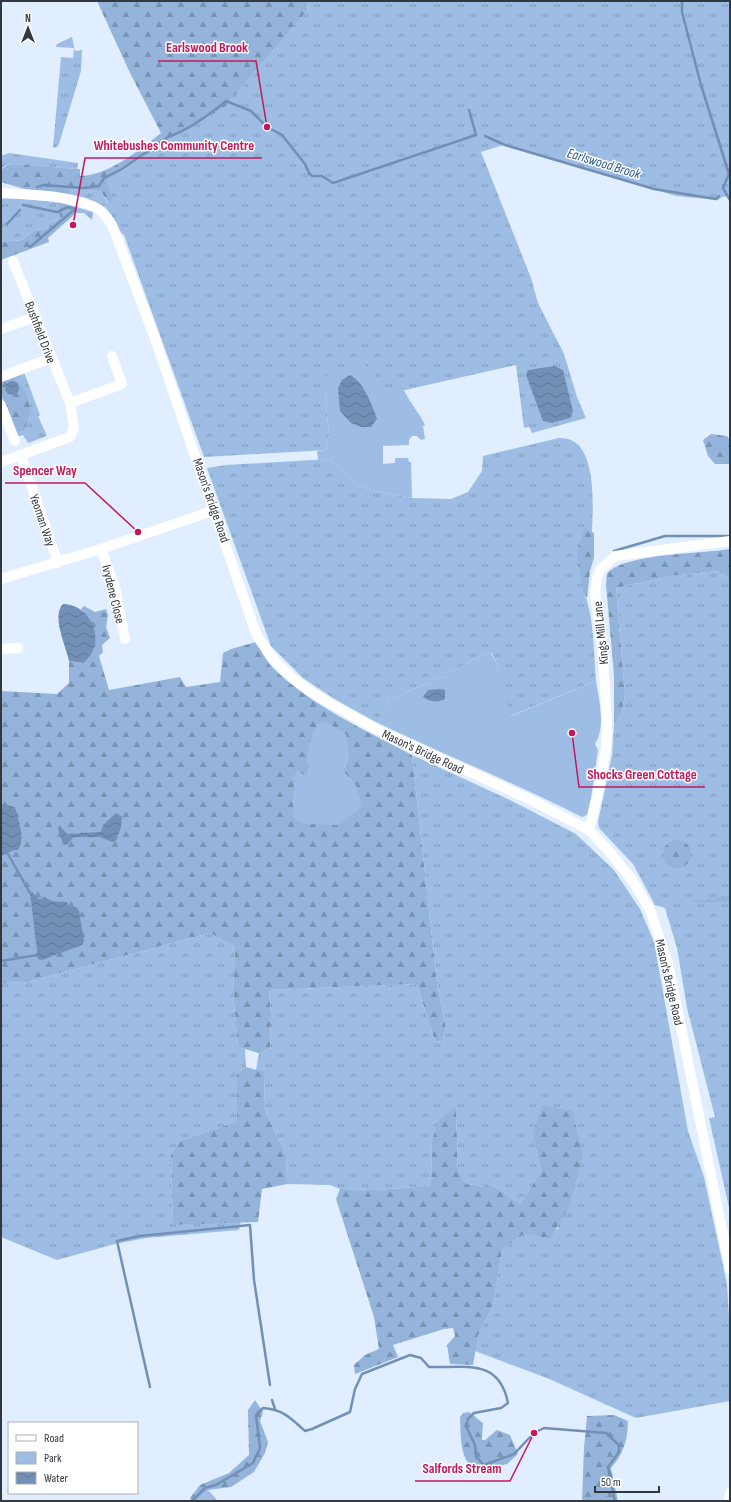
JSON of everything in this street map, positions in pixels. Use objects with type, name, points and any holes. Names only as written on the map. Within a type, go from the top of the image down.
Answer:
[{"type":"street","name":"Mason's Bridge Road","points":[[1,193],[83,203],[92,206],[105,215],[119,240],[260,639],[274,660],[295,680],[343,712],[374,728],[529,799],[588,830],[608,850],[633,881],[650,910],[659,932],[668,963],[730,1269]]},
{"type":"street","name":"Bushfield Drive","points":[[1,462],[70,437],[74,428],[70,403],[13,261]]},
{"type":"street","points":[[1,329],[35,317]]},
{"type":"street","points":[[70,403],[122,384],[112,356]]},
{"type":"street","points":[[1,377],[51,358]]},
{"type":"street","points":[[1,405],[15,441]]},
{"type":"street","name":"Yeoman Way","points":[[21,455],[58,562]]},
{"type":"street","points":[[1,579],[101,549],[215,510]]},
{"type":"street","name":"Kings Mill Lane","points":[[588,830],[592,821],[606,748],[607,722],[602,644],[595,593],[597,578],[600,570],[615,556],[730,541]]},
{"type":"street","name":"Ivydene Close","points":[[101,549],[115,587],[125,639]]},
{"type":"street","points":[[1,649],[18,648]]},
{"type":"street","points":[[729,1501],[730,1493]]},
{"type":"green space","points":[[97,1],[308,1],[307,11],[224,108],[162,144],[107,181],[113,201],[109,203],[100,191],[71,189],[68,196],[31,191],[1,182],[1,170],[8,165],[14,164],[80,169],[80,176],[101,172],[123,161],[161,133],[130,73]]},
{"type":"green space","points":[[308,1],[730,1],[730,196],[722,197],[718,200],[676,196],[503,145],[481,152],[531,278],[538,303],[564,354],[577,397],[586,418],[532,433],[529,427],[524,428],[516,365],[392,393],[379,380],[325,393],[329,434],[326,450],[204,457],[124,235],[111,215],[68,196],[71,189],[100,191],[108,203],[107,181],[162,144],[224,108],[307,11]]},
{"type":"green space","points":[[72,37],[75,51],[82,50],[81,71],[59,144],[57,147],[53,148],[61,57],[73,58],[74,48],[56,47],[57,44]]},
{"type":"green space","points":[[9,153],[78,163],[77,169],[14,164],[6,165],[1,170],[1,156]]},
{"type":"green space","points":[[1,197],[57,202],[60,218],[46,229],[34,231],[22,240],[1,242]]},
{"type":"green space","points":[[57,202],[66,204],[76,213],[48,238],[49,242],[1,260],[1,242],[22,240],[34,231],[46,229],[60,218]]},
{"type":"green space","points":[[66,204],[93,212],[92,220],[84,213],[76,213]]},
{"type":"green space","points":[[362,361],[392,393],[404,390],[425,425],[423,426],[425,439],[421,440],[417,436],[412,436],[409,440],[409,445],[383,446],[383,464],[395,463],[395,458],[408,458],[409,462],[411,462],[412,498],[357,486],[330,459],[318,460],[317,451],[326,450],[329,434],[325,393],[328,372]]},
{"type":"green space","points":[[24,372],[40,415],[38,416],[47,436],[28,443],[23,435],[19,436],[15,434],[24,431],[31,409],[27,396],[12,376]]},
{"type":"green space","points":[[12,376],[18,381],[31,406],[30,415],[24,431],[15,434],[1,394],[1,380]]},
{"type":"green space","points":[[711,434],[727,436],[730,440],[730,464],[715,464],[708,456],[703,440]]},
{"type":"green space","points":[[559,438],[572,440],[581,448],[587,460],[590,474],[593,506],[592,532],[585,529],[583,591],[587,600],[591,622],[596,681],[510,716],[497,664],[492,653],[478,657],[443,677],[389,699],[378,723],[336,700],[303,678],[271,646],[207,468],[226,465],[330,459],[357,486],[412,498],[451,499],[468,492],[482,471],[483,456]]},
{"type":"green space","points":[[585,528],[594,533],[594,558],[590,571],[587,598],[583,592],[577,552]]},
{"type":"green space","points":[[730,549],[730,579],[718,571],[671,576],[616,588],[625,694],[622,713],[614,725],[614,676],[606,584],[607,574],[616,567],[646,558]]},
{"type":"green space","points":[[718,571],[730,579],[730,895],[693,902],[730,902],[730,1212],[709,1118],[715,1117],[687,1008],[677,948],[665,908],[655,905],[633,864],[599,828],[598,822],[612,755],[614,725],[622,713],[625,694],[616,588],[671,576]]},
{"type":"green space","points":[[84,606],[95,612],[106,609],[108,615],[106,627],[110,638],[102,645],[103,652],[99,656],[109,690],[180,677],[186,687],[220,682],[223,653],[231,649],[256,642],[272,667],[303,693],[339,716],[412,755],[437,983],[446,1028],[442,1042],[435,1041],[417,984],[269,990],[271,1015],[270,1048],[259,1053],[238,1047],[233,991],[235,947],[210,933],[27,982],[1,983],[1,691],[57,694],[69,683],[69,661],[83,663],[89,618],[81,609]],"holes":[[[349,756],[343,771],[356,786],[293,805],[296,781],[307,776],[309,767]]]},
{"type":"green space","points":[[491,653],[497,664],[511,716],[596,681],[601,721],[595,744],[598,750],[587,815],[582,817],[531,792],[378,723],[389,699],[443,677],[478,657]]},
{"type":"green space","points":[[326,722],[346,734],[349,756],[343,771],[356,786],[362,806],[339,825],[305,824],[294,820],[293,805],[296,781],[292,779],[297,771],[307,776],[309,767],[306,759],[313,733],[318,723]]},
{"type":"green space","points":[[412,755],[510,800],[576,834],[614,870],[640,909],[654,942],[688,1131],[704,1177],[727,1284],[730,1332],[730,1401],[636,1418],[547,1378],[475,1351],[478,1336],[493,1305],[502,1250],[525,1233],[558,1229],[533,1135],[541,1171],[520,1204],[495,1187],[466,1184],[458,1173],[456,1107],[432,1141],[431,1186],[375,1190],[340,1189],[330,1185],[287,1184],[286,1155],[265,1111],[264,1073],[256,1070],[259,1053],[270,1048],[271,1015],[269,990],[417,984],[435,1041],[442,1042],[446,1028],[437,983]]},
{"type":"green space","points":[[677,840],[687,844],[691,854],[687,864],[677,868],[667,864],[663,854],[667,844]]},
{"type":"green space","points":[[730,895],[730,902],[690,902]]},
{"type":"green space","points":[[210,933],[235,947],[233,991],[238,1047],[245,1049],[246,1067],[237,1074],[238,1122],[180,1141],[171,1154],[173,1225],[241,1221],[239,1230],[146,1238],[115,1244],[57,1260],[1,1237],[1,983],[27,982]]},
{"type":"green space","points":[[246,1067],[264,1072],[265,1111],[286,1155],[287,1184],[262,1189],[258,1222],[173,1225],[171,1154],[180,1141],[237,1122],[237,1074]]},
{"type":"green space","points":[[542,1105],[572,1111],[583,1154],[569,1207],[550,1239],[525,1233],[502,1250],[493,1305],[478,1336],[473,1365],[450,1364],[447,1345],[455,1336],[453,1328],[444,1329],[393,1345],[398,1357],[355,1374],[354,1365],[365,1355],[379,1349],[374,1317],[336,1199],[340,1189],[375,1190],[431,1186],[432,1141],[439,1119],[456,1107],[458,1172],[466,1184],[495,1187],[520,1204],[541,1171],[533,1135]]},
{"type":"green space","points":[[255,1400],[263,1412],[260,1421],[268,1442],[265,1453],[254,1472],[231,1487],[208,1490],[197,1501],[191,1501],[190,1498],[200,1485],[229,1473],[249,1455],[248,1410]]},
{"type":"green space","points":[[469,1412],[483,1423],[482,1440],[485,1440],[497,1430],[510,1435],[518,1454],[507,1464],[494,1467],[487,1473],[474,1469],[469,1464],[463,1452],[461,1438],[460,1417],[463,1413]]},
{"type":"green space","points":[[614,1415],[628,1421],[624,1447],[619,1458],[611,1468],[618,1501],[582,1501],[587,1416]]},
{"type":"green space","points":[[208,1490],[218,1501],[197,1501]]},
{"type":"water","points":[[554,366],[563,370],[573,411],[570,418],[552,423],[543,421],[526,375],[528,370]]},
{"type":"water","points":[[350,375],[355,378],[363,388],[373,407],[377,419],[371,427],[361,427],[351,423],[340,411],[338,388],[342,380]]},
{"type":"water","points":[[9,381],[15,381],[19,385],[19,391],[15,395],[9,395],[5,391],[5,385]]},
{"type":"water","points":[[63,604],[74,606],[83,611],[94,627],[94,646],[90,655],[83,663],[69,661],[60,631],[58,616]]},
{"type":"water","points":[[428,690],[445,690],[445,699],[434,701],[423,697]]},
{"type":"water","points":[[1,804],[15,807],[21,840],[18,850],[14,850],[1,856]]},
{"type":"water","points":[[116,813],[122,817],[121,827],[116,841],[112,842],[100,837],[74,837],[66,845],[63,844],[58,828],[60,826],[67,834],[101,832],[103,825]]},
{"type":"water","points":[[32,892],[39,899],[45,897],[51,901],[67,902],[69,907],[76,907],[79,911],[84,941],[82,945],[42,960],[38,959],[30,893]]},
{"type":"waterway","points":[[682,1],[682,12],[701,85],[729,174],[723,188],[730,200]]},
{"type":"waterway","name":"Earlswood Brook","points":[[37,187],[44,185],[83,188],[99,186],[104,178],[122,169],[168,137],[198,122],[226,101],[251,111],[267,127],[282,135],[305,164],[312,176],[322,176],[333,183],[476,135],[469,110]]},
{"type":"waterway","name":"Earlswood Brook","points":[[485,136],[505,145],[654,189],[716,199],[719,196]]},
{"type":"waterway","points":[[23,205],[57,212],[68,207],[75,209],[30,247]]},
{"type":"waterway","name":"Earlswood Brook","points":[[7,224],[20,210]]},
{"type":"waterway","points":[[614,551],[665,536],[730,536]]},
{"type":"waterway","points":[[8,854],[30,893]]},
{"type":"waterway","points":[[1,961],[37,955]]},
{"type":"waterway","points":[[150,1387],[117,1241],[140,1236],[250,1225],[254,1280],[270,1385]]},
{"type":"waterway","points":[[192,1501],[205,1488],[216,1485],[253,1463],[260,1448],[256,1415],[263,1408],[281,1412],[291,1418],[305,1431],[312,1429],[350,1412],[355,1389],[362,1374],[410,1355],[421,1358],[429,1367],[479,1368],[489,1372],[497,1379],[504,1389],[508,1403],[501,1408],[474,1413],[468,1419],[466,1426],[475,1445],[476,1457],[484,1465],[514,1454],[534,1433],[544,1428],[606,1433],[619,1445],[619,1452],[608,1467],[615,1501]]},
{"type":"waterway","points":[[272,1400],[275,1409]]},
{"type":"place","name":"Earlswood Brook","points":[[267,127]]},
{"type":"place","name":"Whitebushes Community Centre","points":[[73,225]]},
{"type":"place","name":"Spencer Way","points":[[138,532]]},
{"type":"place","name":"Shocks Green Cottage","points":[[572,733]]},
{"type":"place","name":"Salfords Stream","points":[[534,1433]]}]
